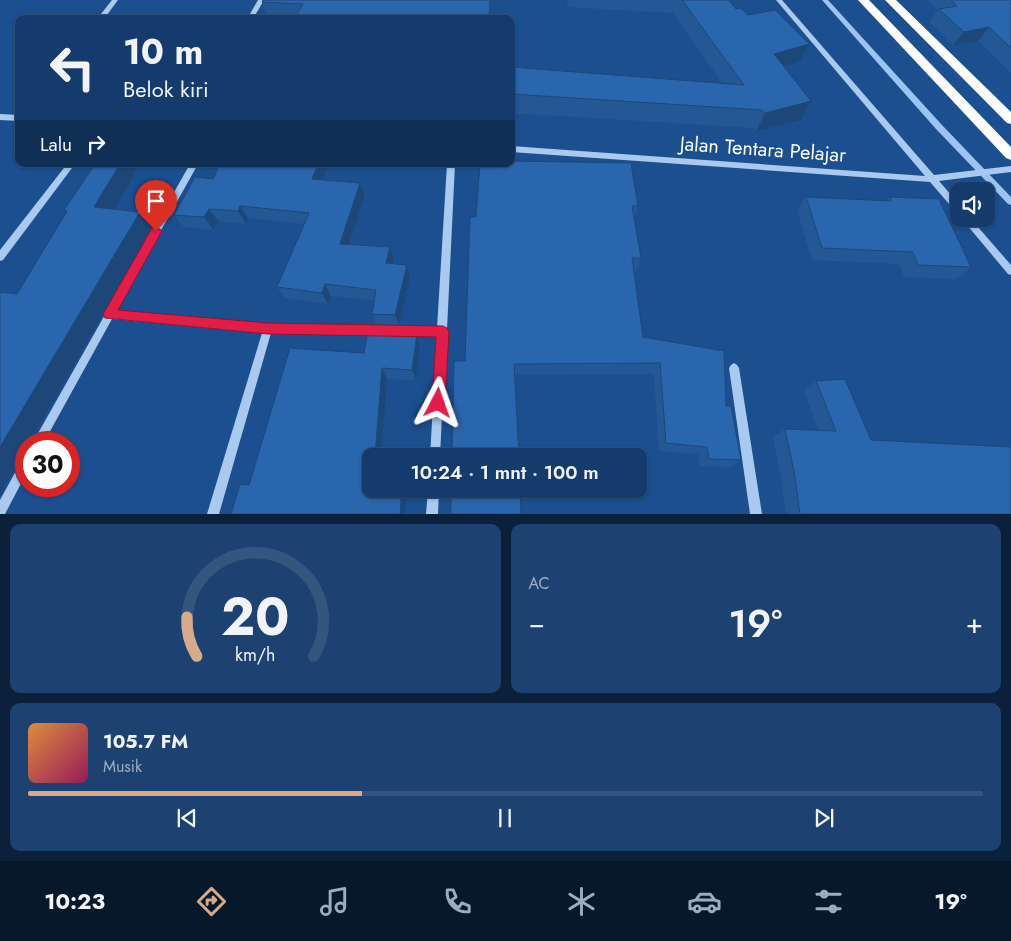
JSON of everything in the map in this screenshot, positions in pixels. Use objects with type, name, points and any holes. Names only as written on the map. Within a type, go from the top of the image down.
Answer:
[{"type":"highway","points":[[863,0],[1011,155]]},
{"type":"highway","points":[[890,0],[1011,120]]},
{"type":"street","points":[[103,15],[115,0]]},
{"type":"street","points":[[252,15],[261,0]]},
{"type":"street","points":[[779,0],[950,200]]},
{"type":"street","points":[[0,117],[15,118]]},
{"type":"street","name":"Jalan Tentara Pelajar","points":[[515,149],[930,179],[1011,170]]},
{"type":"street","points":[[0,257],[69,167]]},
{"type":"street","points":[[45,432],[192,167]]},
{"type":"street","points":[[436,448],[451,167]]},
{"type":"street","points":[[973,227],[1011,272]]},
{"type":"street","points":[[110,314],[268,328],[443,332]]},
{"type":"street","points":[[213,514],[268,328]]},
{"type":"street","points":[[734,368],[756,514]]},
{"type":"street","points":[[0,511],[15,484]]},
{"type":"street","points":[[432,514],[433,498]]},
{"type":"building","points":[[263,0],[490,0],[489,15],[296,15],[303,4],[262,2]]},
{"type":"building","points":[[682,0],[729,0],[736,9],[741,8],[748,15],[775,10],[809,44],[774,54],[811,101],[765,113],[762,110],[515,94],[515,67],[744,85]]},
{"type":"building","points":[[951,0],[1011,0],[1011,48],[989,27],[964,32],[939,9],[957,6]]},
{"type":"building","points":[[515,161],[631,163],[638,206],[632,206],[641,258],[632,258],[643,337],[724,351],[726,406],[731,406],[741,460],[709,459],[707,447],[666,443],[660,363],[514,364],[519,448],[452,448],[454,361],[465,361],[470,217],[476,217],[480,167],[515,167]]},
{"type":"building","points":[[93,167],[118,167],[94,207],[140,212],[0,447],[0,292],[17,294],[67,211],[64,210]]},
{"type":"building","points":[[219,167],[317,167],[312,179],[360,183],[340,244],[390,247],[386,263],[407,265],[395,315],[372,314],[376,290],[325,284],[322,293],[277,287],[309,213],[240,206],[238,211],[209,209],[204,217],[174,215],[195,177],[213,179]]},
{"type":"building","points":[[806,197],[891,201],[890,197],[939,199],[950,222],[950,227],[952,227],[971,267],[918,265],[913,252],[822,248]]},
{"type":"building","points":[[369,325],[391,325],[389,333],[417,334],[412,370],[382,368],[376,448],[362,448],[362,498],[401,498],[400,514],[231,514],[240,484],[249,485],[290,348],[364,353]]},
{"type":"building","points":[[845,379],[871,440],[1011,447],[1011,514],[800,514],[794,471],[785,429],[836,431],[816,381]]},
{"type":"building","points":[[451,498],[520,498],[521,514],[451,514]]},
{"type":"waterway","points":[[825,0],[939,127],[1011,202]]},
{"type":"route","points":[[156,231],[110,314],[268,328],[443,332],[438,403]]}]
